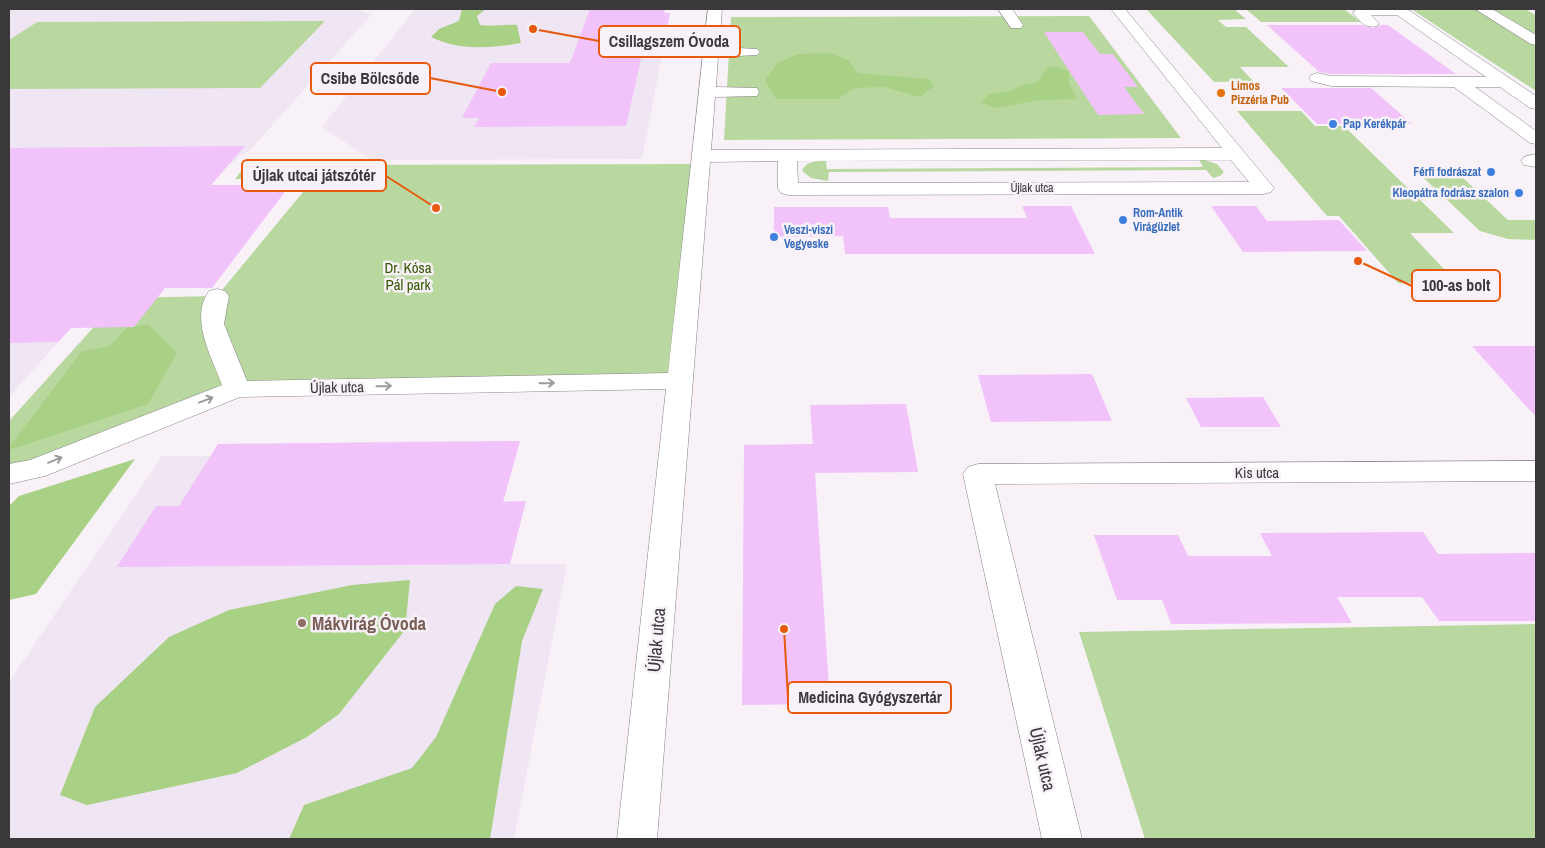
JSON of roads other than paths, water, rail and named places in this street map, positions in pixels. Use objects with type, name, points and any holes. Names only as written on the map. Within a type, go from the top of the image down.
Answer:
[{"type":"street","name":"Újlak utca","points":[[637,839],[715,9]]},
{"type":"street","points":[[1005,9],[1016,25]]},
{"type":"street","name":"Újlak utca","points":[[787,156],[788,189],[1264,188],[1118,9]]},
{"type":"street","points":[[1482,9],[1536,41]]},
{"type":"street","points":[[1372,23],[1360,14],[1363,12],[1399,10],[1536,104]]},
{"type":"street","points":[[711,52],[752,52]]},
{"type":"street","points":[[1317,78],[1331,81],[1504,82]]},
{"type":"street","points":[[1458,82],[1536,139]]},
{"type":"street","points":[[708,92],[751,92]]},
{"type":"street","points":[[702,156],[1236,154]]},
{"type":"street","points":[[217,296],[212,324],[237,389]]},
{"type":"street","name":"Újlak utca","points":[[9,474],[35,468],[237,389],[681,380]]},
{"type":"street","name":"Kis utca","points":[[978,474],[1536,471]]},
{"type":"street","name":"Újlak utca","points":[[978,474],[1062,839]]},
{"type":"place","name":"Csillagszem Óvoda","points":[[533,29]]},
{"type":"place","name":"Csibe Bölcsőde","points":[[502,92]]},
{"type":"place","name":"Limos Pizzéria Pub","points":[[1221,93]]},
{"type":"place","name":"Pap Kerékpár","points":[[1333,124]]},
{"type":"place","name":"Férfi fodrászat","points":[[1491,172]]},
{"type":"place","name":"Kleopátra fodrász szalon","points":[[1519,193]]},
{"type":"place","name":"Újlak utcai játszótér","points":[[436,208]]},
{"type":"place","name":"Rom-Antik Virágüzlet","points":[[1123,220]]},
{"type":"place","name":"Veszi-viszi Vegyeske","points":[[774,237]]},
{"type":"place","name":"100-as bolt","points":[[1358,261]]},
{"type":"place","name":"Mákvirág Óvoda","points":[[302,623]]},
{"type":"place","name":"Medicina Gyógyszertár","points":[[784,629]]},
{"type":"park label","name":"Dr. Kósa Pál park","points":[[408,276]]}]
